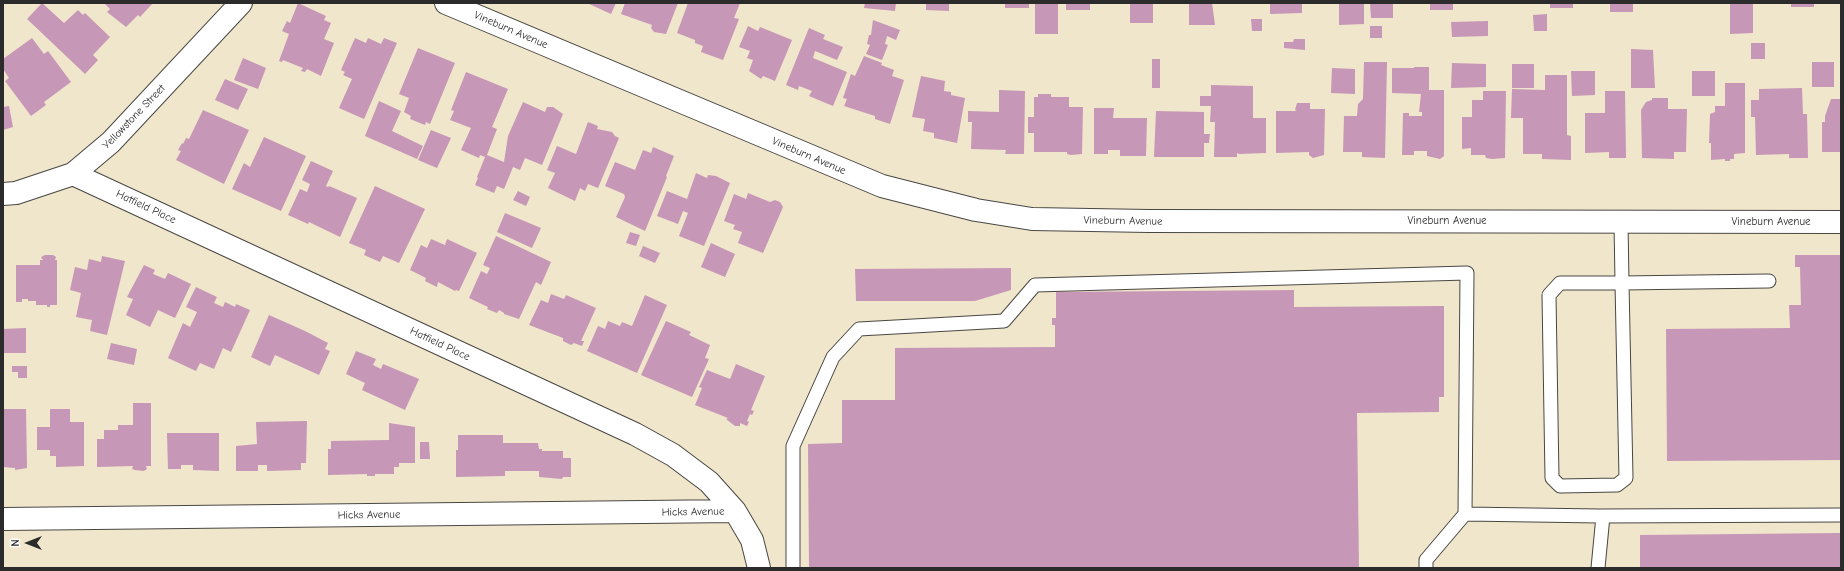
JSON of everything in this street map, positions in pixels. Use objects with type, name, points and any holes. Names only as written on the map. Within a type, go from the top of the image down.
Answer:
[{"type":"street","name":"Yellowstone Street","points":[[3,194],[16,193],[73,174],[111,142],[241,3]]},
{"type":"street","name":"Vineburn Avenue","points":[[446,3],[882,186],[976,210],[1032,219],[1841,222]]},
{"type":"street","name":"Hatfield Place","points":[[73,174],[635,434],[673,455],[708,482],[735,511],[752,540],[759,568]]},
{"type":"street","name":"Hicks Avenue","points":[[3,519],[735,511]]},
{"type":"lane","points":[[1621,222],[1622,283],[1626,478],[1617,485],[1560,486],[1552,478],[1549,295],[1560,283],[1622,283],[1769,281]]},
{"type":"lane","points":[[793,568],[793,446],[833,357],[859,329],[1004,321],[1035,284],[1467,272],[1465,514],[1426,560],[1426,568]]},
{"type":"lane","points":[[1465,514],[1603,516],[1841,515]]},
{"type":"lane","points":[[1598,568],[1603,516]]},
{"type":"building","points":[[42,3],[64,23],[78,10],[83,15],[85,13],[110,37],[93,55],[98,60],[85,74],[27,19]]},
{"type":"building","points":[[104,3],[153,3],[140,17],[138,15],[126,27],[107,12],[110,9]]},
{"type":"building","points":[[298,3],[326,16],[324,20],[331,23],[324,39],[334,43],[321,76],[307,69],[305,72],[301,71],[303,68],[283,60],[282,62],[279,61],[289,34],[282,31],[287,21],[290,23]]},
{"type":"building","points":[[587,3],[616,3],[611,14]]},
{"type":"building","points":[[625,3],[678,3],[666,34],[654,32],[651,28],[652,25],[621,14]]},
{"type":"building","points":[[688,3],[740,3],[734,18],[739,19],[723,60],[701,52],[703,46],[695,43],[695,40],[677,33]]},
{"type":"building","points":[[865,3],[896,3],[895,11],[864,8]]},
{"type":"building","points":[[926,3],[949,3],[949,11],[926,10]]},
{"type":"building","points":[[1005,3],[1029,3],[1029,8],[1005,8]]},
{"type":"building","points":[[1035,3],[1058,3],[1058,34],[1035,34]]},
{"type":"building","points":[[1066,3],[1090,3],[1090,10],[1066,10]]},
{"type":"building","points":[[1130,3],[1153,3],[1153,23],[1130,23]]},
{"type":"building","points":[[1189,3],[1212,3],[1215,25],[1189,25]]},
{"type":"building","points":[[1270,3],[1302,3],[1302,13],[1270,14]]},
{"type":"building","points":[[1339,3],[1364,3],[1364,24],[1339,25]]},
{"type":"building","points":[[1370,3],[1393,3],[1393,18],[1371,18]]},
{"type":"building","points":[[1430,3],[1453,3],[1453,10],[1430,10]]},
{"type":"building","points":[[1545,3],[1545,4],[1494,4]]},
{"type":"building","points":[[1550,3],[1573,3],[1573,8],[1550,8]]},
{"type":"building","points":[[1610,3],[1633,3],[1633,12],[1610,12]]},
{"type":"building","points":[[1730,3],[1753,3],[1753,33],[1730,34]]},
{"type":"building","points":[[1791,3],[1814,3],[1814,7],[1791,7]]},
{"type":"building","points":[[1547,14],[1547,31],[1534,31],[1533,15]]},
{"type":"building","points":[[1251,19],[1262,19],[1262,31],[1252,31]]},
{"type":"building","points":[[873,20],[900,30],[896,40],[887,36],[885,44],[888,45],[882,60],[866,54],[870,45],[867,44],[869,35],[871,35]]},
{"type":"building","points":[[1488,21],[1488,36],[1452,37],[1451,22]]},
{"type":"building","points":[[748,26],[758,31],[760,27],[792,40],[775,81],[763,76],[761,79],[749,71],[753,60],[747,58],[750,51],[739,47]]},
{"type":"building","points":[[1370,26],[1382,26],[1382,38],[1370,38]]},
{"type":"building","points":[[809,28],[825,35],[823,39],[843,47],[837,60],[815,51],[813,58],[847,72],[833,106],[809,96],[812,91],[799,86],[798,90],[786,85]]},
{"type":"building","points":[[32,38],[44,54],[48,51],[71,82],[44,102],[46,105],[31,116],[5,81],[9,78],[3,69],[3,59]]},
{"type":"building","points":[[355,38],[366,43],[368,38],[381,44],[384,38],[397,43],[364,119],[339,108],[352,79],[343,75],[345,72],[341,70]]},
{"type":"building","points":[[1294,39],[1305,39],[1305,50],[1284,48],[1284,42],[1293,42]]},
{"type":"building","points":[[1751,43],[1765,43],[1765,59],[1751,59]]},
{"type":"building","points":[[418,48],[455,63],[430,124],[426,122],[425,125],[410,119],[411,116],[404,112],[409,98],[399,94]]},
{"type":"building","points":[[1631,49],[1653,50],[1655,88],[1631,88]]},
{"type":"building","points":[[864,56],[882,63],[881,65],[894,70],[892,76],[904,80],[890,124],[875,119],[875,116],[844,106],[847,99],[843,98],[851,74],[855,76]]},
{"type":"building","points":[[243,58],[266,68],[258,89],[234,80]]},
{"type":"building","points":[[1152,59],[1160,59],[1160,88],[1152,88]]},
{"type":"building","points":[[1364,62],[1387,62],[1385,158],[1362,157],[1362,152],[1343,152],[1344,116],[1357,116],[1358,104],[1363,99]]},
{"type":"building","points":[[1812,62],[1834,62],[1834,87],[1812,87]]},
{"type":"building","points":[[1452,63],[1486,64],[1486,87],[1451,88]]},
{"type":"building","points":[[1512,64],[1534,64],[1534,88],[1512,88]]},
{"type":"building","points":[[1429,67],[1429,90],[1444,90],[1444,156],[1440,159],[1427,156],[1427,151],[1414,151],[1414,155],[1402,155],[1403,113],[1409,113],[1409,116],[1422,116],[1422,112],[1419,112],[1421,94],[1392,93],[1392,68]]},
{"type":"building","points":[[1332,68],[1355,69],[1355,94],[1331,93]]},
{"type":"building","points":[[1571,71],[1595,71],[1595,95],[1572,96]]},
{"type":"building","points":[[1692,71],[1715,71],[1715,96],[1692,96]]},
{"type":"building","points":[[466,72],[508,89],[492,127],[497,129],[487,155],[504,162],[508,136],[523,102],[545,112],[547,107],[553,107],[563,114],[542,165],[525,158],[520,170],[513,167],[504,189],[497,186],[494,193],[475,185],[485,157],[480,155],[479,158],[461,150],[471,128],[450,120],[454,111],[451,110]]},
{"type":"building","points":[[1545,75],[1567,75],[1567,135],[1571,136],[1571,160],[1542,159],[1542,154],[1523,154],[1523,118],[1511,118],[1512,89],[1545,90]]},
{"type":"building","points":[[921,76],[945,81],[944,91],[951,92],[951,95],[965,98],[957,143],[934,138],[934,133],[923,131],[925,119],[912,117]]},
{"type":"building","points":[[225,79],[248,89],[238,110],[215,100]]},
{"type":"building","points":[[1725,83],[1745,83],[1745,153],[1734,154],[1734,159],[1730,159],[1730,161],[1725,161],[1725,159],[1711,160],[1711,143],[1709,143],[1710,114],[1715,112],[1715,106],[1725,106]]},
{"type":"building","points":[[1211,85],[1253,86],[1253,118],[1266,118],[1266,153],[1237,153],[1237,157],[1214,157],[1215,122],[1210,122],[1211,106],[1200,106],[1200,96],[1211,96]]},
{"type":"building","points":[[1802,88],[1803,114],[1807,114],[1808,158],[1789,158],[1789,154],[1756,155],[1755,117],[1751,117],[1751,100],[1759,100],[1759,89]]},
{"type":"building","points":[[999,90],[1025,91],[1024,154],[1005,154],[1006,150],[971,149],[972,122],[968,122],[968,111],[999,112]]},
{"type":"building","points":[[1483,91],[1506,91],[1505,158],[1492,159],[1486,158],[1485,155],[1471,155],[1471,148],[1462,149],[1462,117],[1472,117],[1472,100],[1483,100]]},
{"type":"building","points":[[1605,91],[1625,91],[1626,158],[1609,158],[1609,152],[1585,153],[1585,113],[1605,113]]},
{"type":"building","points":[[1038,94],[1051,94],[1051,97],[1069,97],[1069,107],[1083,107],[1082,154],[1071,155],[1067,154],[1067,152],[1034,152],[1034,133],[1028,133],[1028,117],[1034,117],[1034,97],[1038,97]]},
{"type":"building","points":[[1652,98],[1668,98],[1668,109],[1687,109],[1686,152],[1674,152],[1674,159],[1642,158],[1641,110],[1646,102],[1652,100]]},
{"type":"building","points":[[1831,99],[1841,99],[1841,152],[1822,152],[1822,122],[1825,122],[1825,116]]},
{"type":"building","points":[[379,101],[401,111],[392,131],[423,146],[417,159],[365,136]]},
{"type":"building","points":[[1297,103],[1310,103],[1310,109],[1325,109],[1324,155],[1313,158],[1309,155],[1309,152],[1276,153],[1276,111],[1297,111],[1295,110]]},
{"type":"building","points":[[9,106],[13,127],[3,130],[3,107]]},
{"type":"building","points":[[1094,108],[1114,108],[1113,118],[1147,118],[1146,156],[1120,156],[1120,150],[1108,150],[1108,154],[1094,154]]},
{"type":"building","points":[[203,110],[249,130],[224,184],[176,160],[181,151],[178,150],[186,138],[189,139]]},
{"type":"building","points":[[1156,111],[1204,112],[1204,134],[1210,134],[1209,143],[1204,143],[1204,157],[1154,157]]},
{"type":"building","points":[[588,122],[598,126],[597,129],[612,132],[619,138],[598,188],[588,184],[585,191],[580,188],[575,201],[548,188],[555,173],[547,170],[557,146],[576,154]]},
{"type":"building","points":[[431,130],[451,138],[437,168],[418,160]]},
{"type":"building","points":[[264,137],[306,156],[281,211],[232,189],[244,163],[250,167]]},
{"type":"building","points":[[653,147],[674,156],[645,231],[616,217],[625,197],[624,194],[605,186],[615,162],[635,170],[643,150],[651,153]]},
{"type":"building","points":[[311,161],[333,171],[326,186],[357,198],[340,237],[309,222],[308,224],[288,215],[300,189],[307,192],[310,184],[302,180]]},
{"type":"building","points":[[696,173],[707,178],[708,175],[716,176],[730,183],[704,246],[679,236],[688,213],[683,211],[678,224],[657,216],[667,191],[687,199]]},
{"type":"building","points":[[375,186],[425,209],[399,263],[383,256],[380,262],[364,255],[366,250],[349,243]]},
{"type":"building","points":[[518,191],[530,197],[526,206],[513,200]]},
{"type":"building","points":[[748,193],[770,202],[775,200],[780,202],[783,207],[763,253],[738,243],[742,232],[733,229],[735,225],[724,221],[734,194],[746,199]]},
{"type":"building","points":[[505,213],[541,228],[532,248],[497,232]]},
{"type":"building","points":[[630,232],[640,235],[636,246],[626,243]]},
{"type":"building","points":[[496,236],[551,262],[541,285],[536,282],[519,319],[504,314],[499,310],[497,313],[487,309],[488,307],[469,298],[481,271],[487,274],[490,268],[483,265]]},
{"type":"building","points":[[431,239],[445,245],[447,239],[477,253],[459,291],[455,291],[438,282],[437,287],[425,281],[426,278],[410,270],[421,245],[427,248]]},
{"type":"building","points":[[711,243],[735,254],[725,277],[701,267]]},
{"type":"building","points":[[643,246],[660,253],[655,263],[639,256]]},
{"type":"building","points":[[45,255],[53,255],[56,257],[55,260],[57,260],[57,305],[50,305],[50,307],[47,307],[47,305],[36,305],[36,301],[28,301],[28,299],[22,299],[22,302],[16,302],[16,265],[40,265],[40,260],[43,260],[41,257]]},
{"type":"building","points":[[1795,255],[1841,255],[1841,460],[1667,461],[1666,329],[1790,328],[1789,305],[1801,305],[1800,267],[1795,267]]},
{"type":"building","points":[[102,256],[125,261],[107,335],[90,331],[92,320],[76,317],[81,293],[70,290],[75,267],[87,270],[89,259],[101,262]]},
{"type":"building","points":[[144,265],[155,270],[153,274],[165,279],[168,273],[191,284],[175,318],[158,310],[150,327],[126,315],[133,299],[127,297]]},
{"type":"building","points":[[1011,268],[1011,290],[975,301],[856,301],[855,269]]},
{"type":"building","points":[[196,287],[217,297],[214,303],[223,307],[225,302],[235,307],[236,304],[250,310],[231,352],[223,348],[214,369],[200,363],[196,371],[168,358],[183,323],[190,327],[197,312],[186,307]]},
{"type":"building","points":[[1294,290],[1294,307],[1444,306],[1444,397],[1439,397],[1439,412],[1357,413],[1359,568],[809,568],[808,444],[842,443],[842,400],[895,400],[895,348],[1055,347],[1055,325],[1052,325],[1052,318],[1056,318],[1056,292]]},
{"type":"building","points":[[551,294],[564,299],[566,295],[596,308],[581,341],[584,341],[582,346],[574,343],[571,345],[563,341],[563,338],[529,325],[541,300],[548,303]]},
{"type":"building","points":[[645,295],[667,305],[637,373],[587,351],[598,326],[605,329],[608,321],[620,326],[622,322],[632,326]]},
{"type":"building","points":[[269,315],[328,343],[325,349],[330,351],[319,375],[275,355],[270,366],[251,357]]},
{"type":"building","points":[[666,321],[691,332],[689,335],[710,345],[705,358],[709,359],[692,397],[641,375]]},
{"type":"building","points":[[26,328],[26,353],[3,353],[3,329]]},
{"type":"building","points":[[111,343],[137,349],[134,365],[107,359]]},
{"type":"building","points":[[356,351],[376,359],[373,365],[381,369],[383,364],[419,379],[405,410],[362,390],[365,383],[346,374]]},
{"type":"building","points":[[736,364],[765,376],[751,410],[754,411],[752,415],[750,414],[747,421],[749,422],[747,426],[740,423],[740,426],[735,426],[726,419],[728,418],[695,405],[702,388],[699,387],[707,370],[730,379]]},
{"type":"building","points":[[12,366],[27,366],[27,378],[18,378],[18,372],[12,372]]},
{"type":"building","points":[[133,403],[151,403],[151,466],[146,466],[147,469],[144,471],[132,469],[133,466],[97,467],[97,439],[104,439],[104,430],[118,430],[118,425],[133,425]]},
{"type":"building","points":[[3,409],[26,409],[27,468],[15,470],[15,468],[3,467]]},
{"type":"building","points":[[50,409],[70,409],[70,422],[84,422],[84,466],[56,467],[56,456],[50,456],[50,450],[37,450],[37,427],[50,427]]},
{"type":"building","points":[[307,421],[306,463],[301,463],[301,470],[267,471],[267,465],[258,465],[258,471],[236,471],[236,446],[257,444],[256,422]]},
{"type":"building","points":[[389,423],[415,427],[415,463],[399,463],[399,467],[394,467],[394,474],[375,474],[375,476],[367,476],[367,474],[328,475],[328,449],[331,449],[331,441],[389,440]]},
{"type":"building","points":[[167,433],[219,433],[219,471],[193,470],[193,465],[181,465],[181,469],[168,469]]},
{"type":"building","points":[[458,435],[503,435],[503,443],[538,443],[539,449],[542,449],[542,451],[563,451],[563,458],[571,458],[571,477],[563,477],[562,479],[539,477],[539,471],[505,471],[505,476],[456,477],[456,450],[458,450]]},
{"type":"building","points":[[420,442],[429,442],[430,459],[420,459]]},
{"type":"building","points":[[1841,533],[1841,568],[1640,568],[1640,535]]}]
